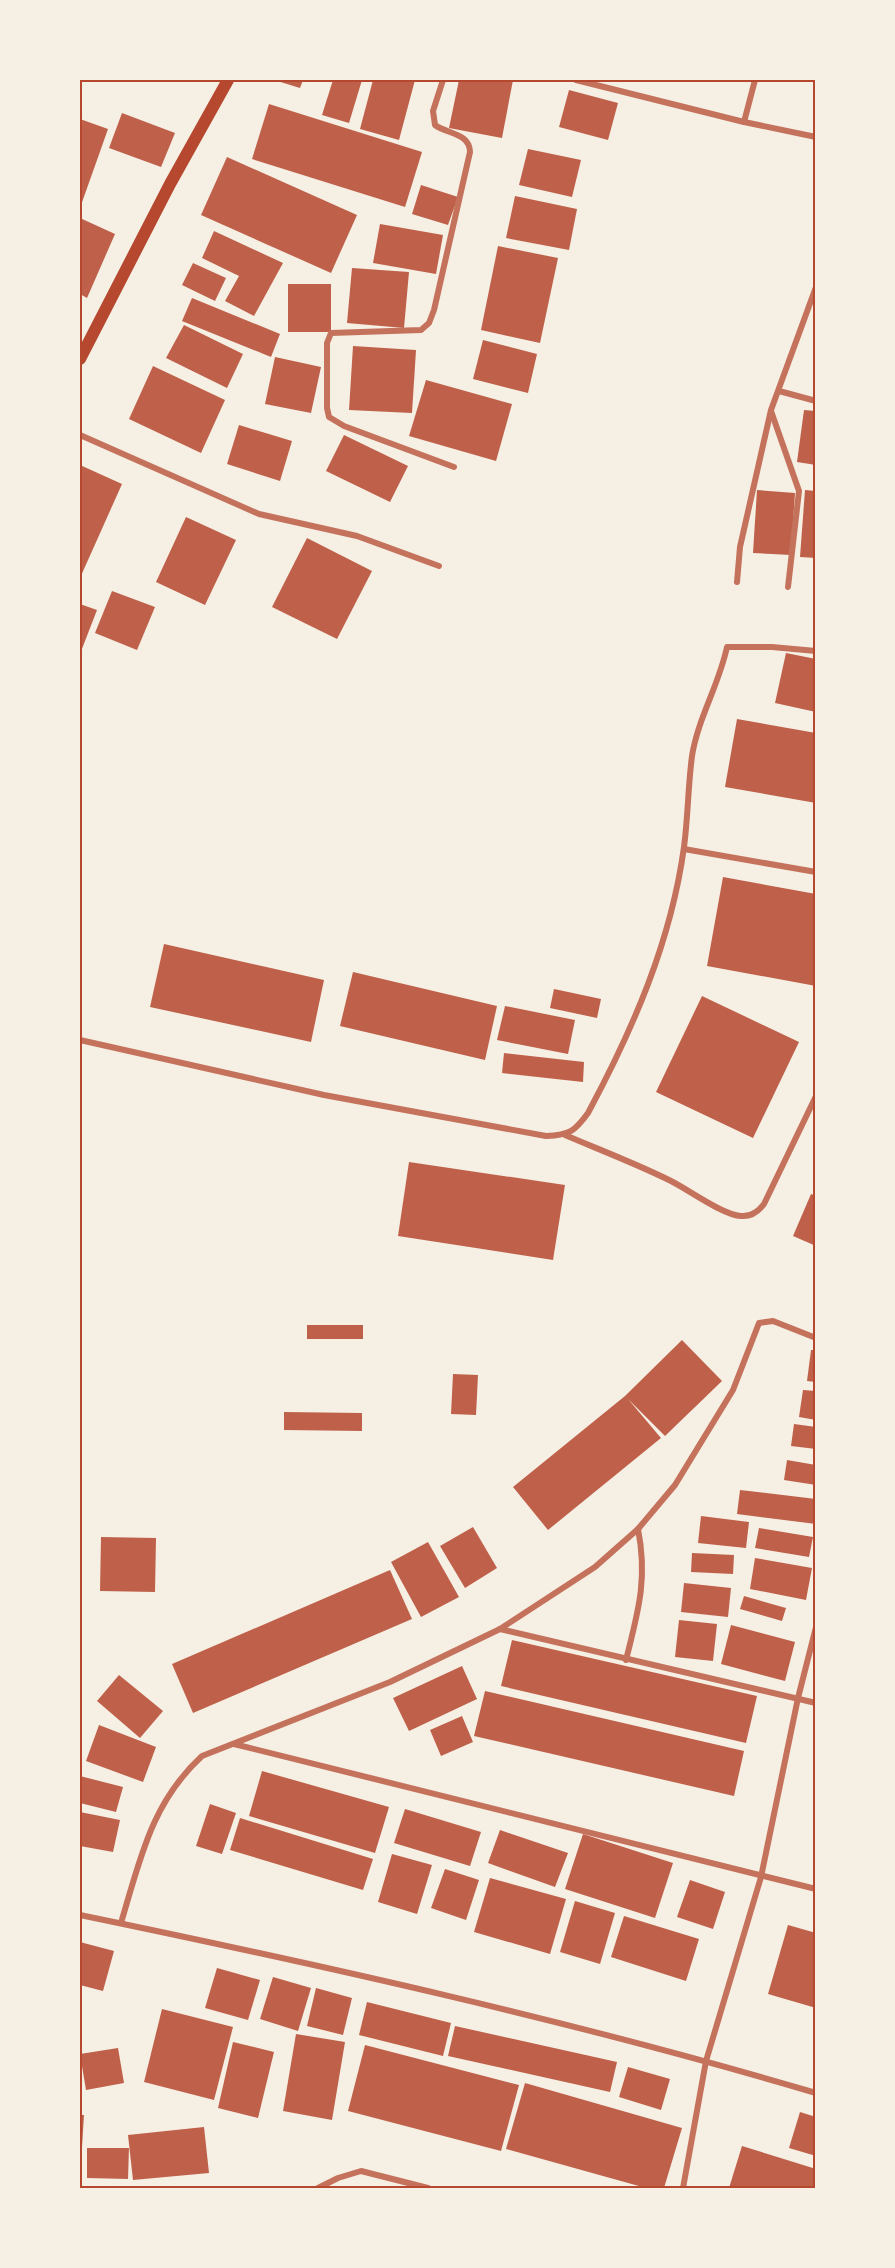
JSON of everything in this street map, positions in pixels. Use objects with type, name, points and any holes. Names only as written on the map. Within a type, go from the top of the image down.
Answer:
[{"type":"main road","points":[[80,358],[170,184],[228,80]]},
{"type":"street","points":[[443,80],[433,111],[435,125],[465,139],[470,152],[434,310],[429,323],[421,330],[331,333],[327,343],[327,408],[329,417],[334,422],[454,467]]},
{"type":"street","points":[[576,80],[744,122],[816,137]]},
{"type":"street","points":[[744,122],[755,80]]},
{"type":"street","points":[[737,582],[742,537],[771,410],[816,287]]},
{"type":"street","points":[[779,391],[816,401]]},
{"type":"street","points":[[771,410],[799,491],[788,588]]},
{"type":"street","points":[[80,435],[259,514],[357,536],[439,566]]},
{"type":"street","points":[[80,1040],[324,1095],[546,1137],[565,1135],[577,1128],[588,1113],[638,1011],[657,963],[684,849],[692,756],[699,727],[723,665],[727,647],[772,647],[816,651]]},
{"type":"street","points":[[684,849],[816,872]]},
{"type":"street","points":[[565,1135],[671,1181],[728,1212],[739,1216],[750,1216],[759,1211],[764,1204],[816,1096]]},
{"type":"street","points":[[121,1923],[143,1847],[174,1788],[186,1771],[202,1756],[390,1682],[500,1629],[595,1567],[638,1529],[675,1485],[733,1390],[759,1323],[773,1321],[816,1338]]},
{"type":"street","points":[[626,1660],[640,1604],[644,1573],[638,1529]]},
{"type":"street","points":[[683,2188],[706,2061],[761,1877],[798,1698],[816,1627]]},
{"type":"street","points":[[500,1629],[626,1660],[816,1702]]},
{"type":"street","points":[[232,1743],[816,1889]]},
{"type":"street","points":[[80,1915],[469,2001],[706,2061],[816,2093]]},
{"type":"street","points":[[318,2188],[338,2178],[361,2171],[428,2188]]},
{"type":"building","points":[[274,80],[303,80],[300,88]]},
{"type":"building","points":[[333,80],[362,80],[349,123],[322,115]]},
{"type":"building","points":[[373,80],[415,80],[399,140],[360,129]]},
{"type":"building","points":[[459,80],[513,80],[502,138],[449,128]]},
{"type":"building","points":[[569,90],[618,103],[608,140],[559,127]]},
{"type":"building","points":[[269,104],[422,152],[405,207],[252,159]]},
{"type":"building","points":[[122,113],[175,133],[161,167],[109,148]]},
{"type":"building","points":[[80,119],[108,129],[80,208]]},
{"type":"building","points":[[528,149],[581,160],[572,197],[519,185]]},
{"type":"building","points":[[227,157],[357,215],[331,273],[201,215]]},
{"type":"building","points":[[421,185],[458,197],[448,225],[412,214]]},
{"type":"building","points":[[515,196],[577,209],[569,250],[506,238]]},
{"type":"building","points":[[80,218],[115,234],[87,298],[80,294]]},
{"type":"building","points":[[380,224],[443,235],[436,274],[373,263]]},
{"type":"building","points":[[214,231],[283,263],[254,316],[225,301],[239,276],[202,258]]},
{"type":"building","points":[[498,246],[558,258],[540,343],[481,330]]},
{"type":"building","points":[[193,263],[226,278],[215,301],[182,285]]},
{"type":"building","points":[[352,268],[409,272],[404,328],[347,323]]},
{"type":"building","points":[[288,284],[331,284],[331,332],[288,332]]},
{"type":"building","points":[[192,298],[280,334],[271,357],[182,321]]},
{"type":"building","points":[[184,325],[243,354],[227,388],[166,358]]},
{"type":"building","points":[[483,340],[537,354],[528,393],[473,379]]},
{"type":"building","points":[[353,346],[416,350],[412,413],[349,410]]},
{"type":"building","points":[[275,357],[321,367],[311,413],[265,404]]},
{"type":"building","points":[[153,366],[225,400],[201,453],[129,419]]},
{"type":"building","points":[[426,380],[512,404],[496,461],[409,436]]},
{"type":"building","points":[[804,410],[816,411],[816,465],[797,462]]},
{"type":"building","points":[[239,425],[292,441],[280,481],[227,464]]},
{"type":"building","points":[[344,435],[408,466],[390,502],[326,471]]},
{"type":"building","points":[[80,465],[122,484],[80,578]]},
{"type":"building","points":[[757,490],[795,493],[791,555],[753,553]]},
{"type":"building","points":[[805,490],[816,491],[816,558],[800,557]]},
{"type":"building","points":[[186,517],[236,540],[205,605],[156,582]]},
{"type":"building","points":[[307,538],[372,571],[337,639],[272,607]]},
{"type":"building","points":[[112,591],[155,607],[137,650],[95,633]]},
{"type":"building","points":[[80,604],[97,610],[80,654]]},
{"type":"building","points":[[786,653],[816,659],[816,712],[775,703]]},
{"type":"building","points":[[737,719],[816,733],[816,803],[725,787]]},
{"type":"building","points":[[723,877],[816,894],[816,986],[707,966]]},
{"type":"building","points":[[164,944],[324,980],[311,1042],[150,1007]]},
{"type":"building","points":[[353,972],[497,1006],[485,1060],[340,1026]]},
{"type":"building","points":[[554,989],[601,999],[597,1018],[550,1008]]},
{"type":"building","points":[[702,996],[799,1042],[753,1138],[656,1092]]},
{"type":"building","points":[[505,1006],[575,1020],[568,1054],[497,1040]]},
{"type":"building","points":[[504,1053],[584,1062],[583,1082],[502,1073]]},
{"type":"building","points":[[409,1162],[565,1185],[553,1260],[398,1236]]},
{"type":"building","points":[[811,1194],[816,1196],[816,1246],[793,1236]]},
{"type":"building","points":[[307,1325],[363,1325],[363,1339],[307,1339]]},
{"type":"building","points":[[682,1340],[722,1381],[665,1436],[628,1399],[661,1438],[548,1530],[513,1487],[625,1396]]},
{"type":"building","points":[[811,1350],[816,1350],[816,1382],[807,1381]]},
{"type":"building","points":[[453,1374],[478,1375],[476,1415],[451,1414]]},
{"type":"building","points":[[803,1390],[816,1391],[816,1420],[799,1417]]},
{"type":"building","points":[[284,1412],[362,1413],[362,1431],[284,1430]]},
{"type":"building","points":[[794,1424],[816,1427],[816,1449],[791,1446]]},
{"type":"building","points":[[787,1460],[816,1465],[816,1485],[784,1480]]},
{"type":"building","points":[[740,1490],[816,1499],[816,1524],[737,1514]]},
{"type":"building","points":[[701,1516],[749,1522],[746,1548],[698,1543]]},
{"type":"building","points":[[473,1527],[497,1568],[465,1588],[440,1546]]},
{"type":"building","points":[[759,1528],[813,1537],[809,1557],[755,1548]]},
{"type":"building","points":[[101,1537],[156,1538],[155,1592],[100,1591]]},
{"type":"building","points":[[428,1542],[459,1597],[421,1617],[391,1562]]},
{"type":"building","points":[[692,1553],[734,1555],[733,1574],[691,1572]]},
{"type":"building","points":[[755,1558],[812,1568],[806,1600],[750,1589]]},
{"type":"building","points":[[390,1570],[412,1619],[193,1713],[172,1664]]},
{"type":"building","points":[[684,1583],[731,1588],[728,1617],[681,1612]]},
{"type":"building","points":[[744,1596],[786,1608],[782,1621],[740,1609]]},
{"type":"building","points":[[679,1620],[717,1624],[713,1661],[675,1657]]},
{"type":"building","points":[[731,1625],[795,1642],[785,1681],[721,1664]]},
{"type":"building","points":[[512,1640],[757,1696],[746,1743],[501,1686]]},
{"type":"building","points":[[462,1666],[477,1699],[409,1731],[393,1698]]},
{"type":"building","points":[[119,1675],[163,1711],[140,1738],[97,1701]]},
{"type":"building","points":[[485,1691],[744,1751],[734,1796],[474,1736]]},
{"type":"building","points":[[462,1716],[473,1742],[441,1756],[430,1730]]},
{"type":"building","points":[[99,1725],[156,1747],[143,1782],[86,1761]]},
{"type":"building","points":[[262,1771],[389,1807],[375,1853],[249,1816]]},
{"type":"building","points":[[80,1776],[123,1787],[116,1812],[80,1803]]},
{"type":"building","points":[[210,1804],[236,1813],[222,1854],[196,1846]]},
{"type":"building","points":[[405,1809],[481,1832],[470,1866],[394,1843]]},
{"type":"building","points":[[80,1812],[120,1820],[113,1852],[80,1846]]},
{"type":"building","points":[[240,1818],[373,1859],[363,1890],[230,1850]]},
{"type":"building","points":[[500,1830],[568,1853],[555,1887],[488,1863]]},
{"type":"building","points":[[583,1834],[673,1863],[655,1918],[565,1889]]},
{"type":"building","points":[[392,1854],[432,1865],[417,1914],[378,1902]]},
{"type":"building","points":[[445,1869],[479,1880],[466,1920],[431,1908]]},
{"type":"building","points":[[490,1878],[566,1899],[550,1954],[474,1932]]},
{"type":"building","points":[[690,1880],[725,1892],[713,1929],[677,1917]]},
{"type":"building","points":[[575,1901],[615,1913],[600,1964],[560,1952]]},
{"type":"building","points":[[624,1916],[699,1939],[686,1981],[611,1957]]},
{"type":"building","points":[[788,1925],[816,1933],[816,2008],[768,1994]]},
{"type":"building","points":[[80,1942],[114,1951],[103,1991],[80,1985]]},
{"type":"building","points":[[217,1968],[260,1980],[248,2020],[205,2008]]},
{"type":"building","points":[[273,1977],[311,1988],[298,2031],[260,2019]]},
{"type":"building","points":[[316,1988],[352,1998],[343,2035],[307,2026]]},
{"type":"building","points":[[367,2002],[451,2023],[443,2056],[359,2035]]},
{"type":"building","points":[[162,2009],[233,2027],[214,2100],[144,2082]]},
{"type":"building","points":[[455,2026],[617,2062],[610,2092],[448,2056]]},
{"type":"building","points":[[296,2034],[345,2042],[332,2120],[283,2111]]},
{"type":"building","points":[[233,2042],[274,2052],[258,2118],[218,2108]]},
{"type":"building","points":[[365,2045],[519,2085],[501,2151],[348,2111]]},
{"type":"building","points":[[118,2048],[124,2083],[86,2090],[80,2054]]},
{"type":"building","points":[[628,2067],[670,2079],[661,2110],[619,2097]]},
{"type":"building","points":[[525,2083],[682,2128],[664,2188],[646,2188],[506,2149]]},
{"type":"building","points":[[800,2112],[816,2117],[816,2156],[789,2148]]},
{"type":"building","points":[[80,2115],[84,2115],[81,2163],[80,2163]]},
{"type":"building","points":[[204,2127],[209,2173],[133,2180],[128,2135]]},
{"type":"building","points":[[742,2146],[816,2169],[816,2188],[729,2188]]},
{"type":"building","points":[[87,2148],[129,2148],[128,2179],[87,2178]]}]
